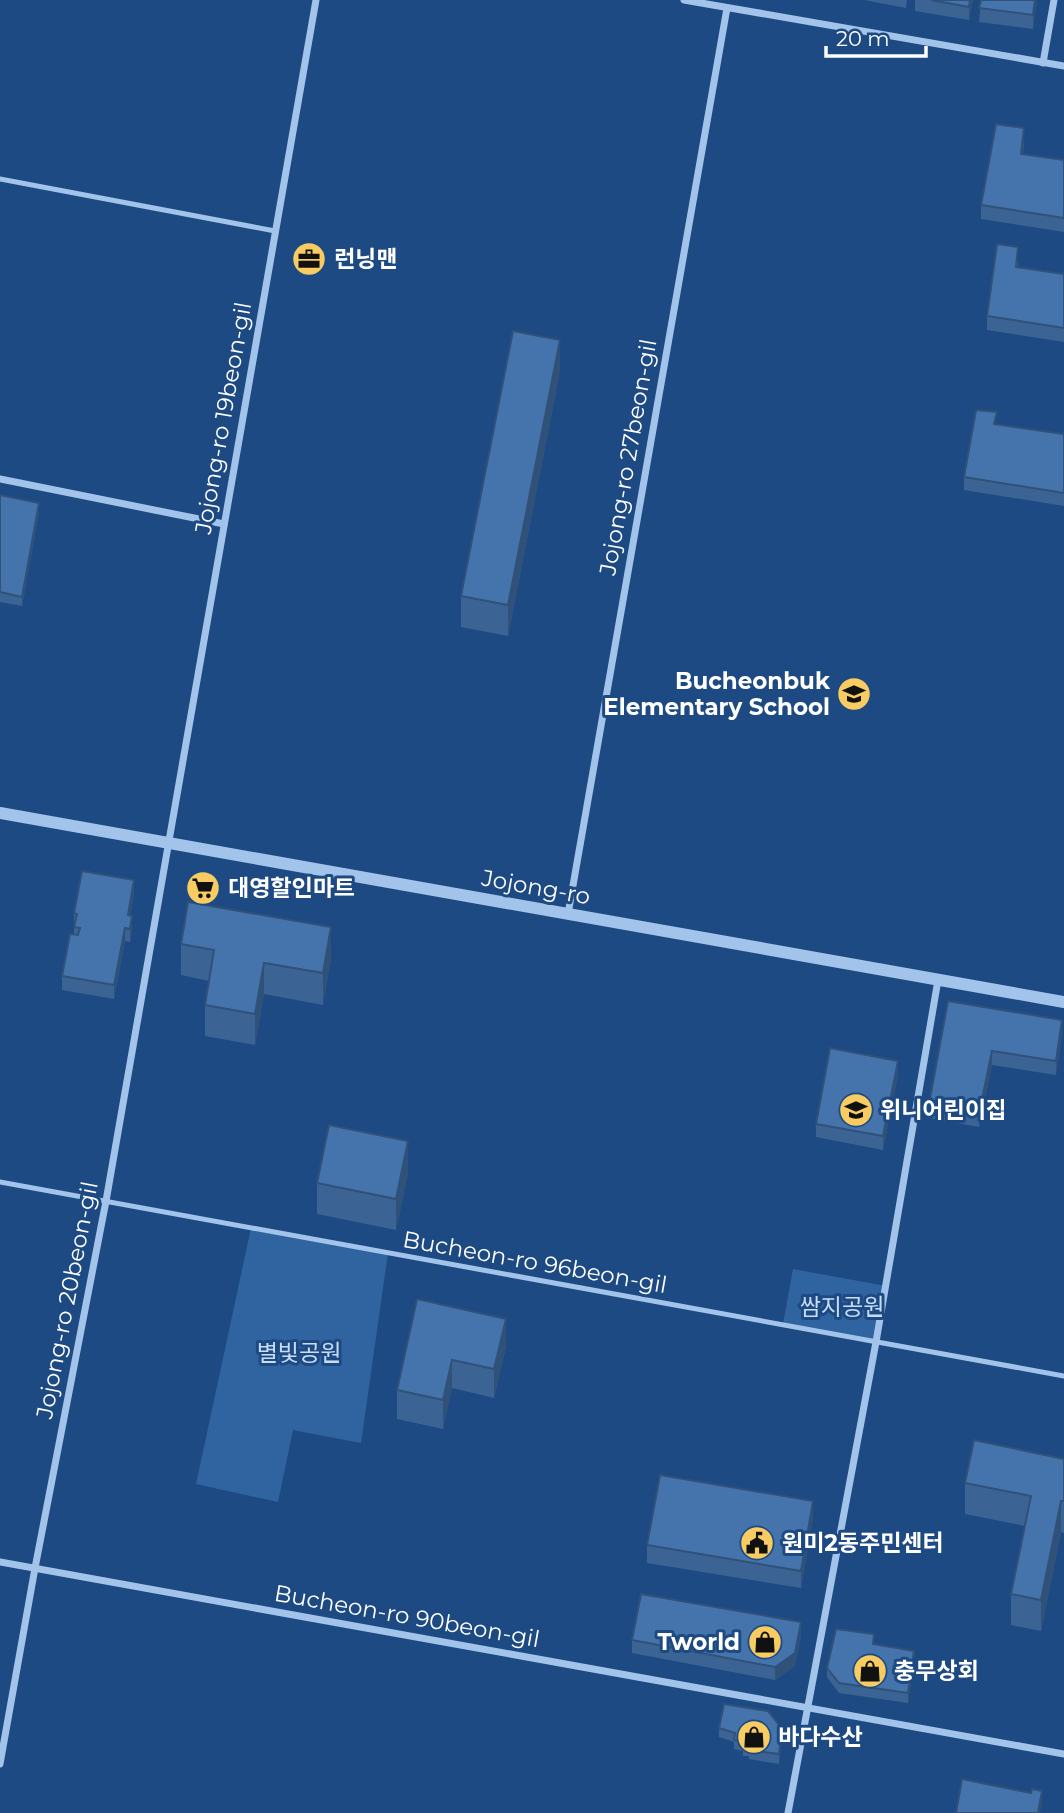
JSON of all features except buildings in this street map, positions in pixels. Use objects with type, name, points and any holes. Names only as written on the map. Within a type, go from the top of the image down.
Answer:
[{"type":"street","name":"Jojong-ro 19beon-gil","points":[[169,843],[316,0]]},
{"type":"street","points":[[684,0],[1064,66]]},
{"type":"street","points":[[1043,63],[1054,0]]},
{"type":"street","name":"Jojong-ro 27beon-gil","points":[[568,914],[727,8]]},
{"type":"street","points":[[0,480],[225,524]]},
{"type":"street","name":"Jojong-ro","points":[[0,813],[1064,1002]]},
{"type":"street","name":"Jojong-ro 20beon-gil","points":[[0,1763],[34,1568],[106,1201],[169,843]]},
{"type":"street","points":[[788,1813],[876,1342],[938,980]]},
{"type":"street","name":"Bucheon-ro 90beon-gil","points":[[0,1562],[1064,1754]]},
{"type":"lane","points":[[0,179],[275,231]]},
{"type":"lane","name":"Bucheon-ro 96beon-gil","points":[[0,1182],[1064,1376]]},
{"type":"green space","name":"별빛공원","points":[[251,1228],[388,1253],[361,1443],[293,1430],[278,1502],[196,1484]]},
{"type":"green space","name":"쌈지공원","points":[[793,1269],[886,1286],[876,1342],[783,1324]]},
{"type":"place","name":"런닝맨","points":[[309,259]]},
{"type":"place","name":"Bucheonbuk Elementary School","points":[[854,694]]},
{"type":"place","name":"대영할인마트","points":[[203,888]]},
{"type":"place","name":"위니어린이집","points":[[856,1110]]},
{"type":"place","name":"원미2동주민센터","points":[[757,1543]]},
{"type":"place","name":"Tworld","points":[[765,1642]]},
{"type":"place","name":"충무상회","points":[[870,1671]]},
{"type":"place","name":"바다수산","points":[[754,1737]]}]
